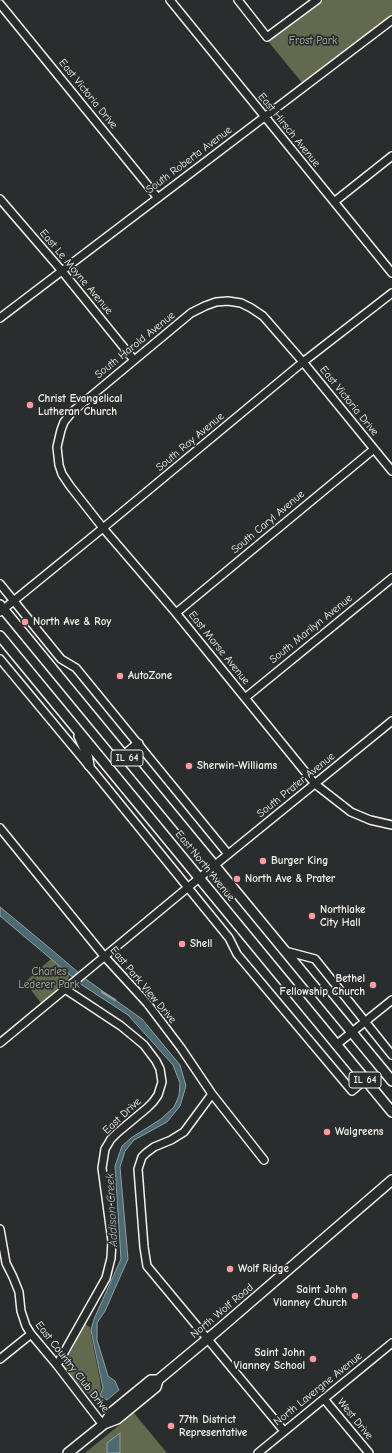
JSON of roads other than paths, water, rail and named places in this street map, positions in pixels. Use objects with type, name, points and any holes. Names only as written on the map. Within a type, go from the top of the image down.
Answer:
[{"type":"main road","name":"East North Avenue","points":[[1,609],[125,755],[392,1081]]},
{"type":"main road","name":"East North Avenue","points":[[0,636],[392,1112]]},
{"type":"main road","points":[[74,726],[87,754],[89,765]]},
{"type":"main road","points":[[125,755],[138,744]]},
{"type":"main road","name":"North Wolf Road","points":[[68,1453],[104,1424],[112,1412],[151,1380],[158,1380],[208,1339],[392,1180]]},
{"type":"street","name":"East Hirsch Avenue","points":[[170,0],[392,273]]},
{"type":"street","points":[[238,0],[267,37],[317,0]]},
{"type":"street","name":"East Victoria Drive","points":[[0,4],[158,198]]},
{"type":"street","name":"South Roberta Avenue","points":[[0,318],[392,20]]},
{"type":"street","points":[[334,202],[392,156]]},
{"type":"street","name":"East Le Moyne Avenue","points":[[0,199],[62,271],[134,360]]},
{"type":"street","name":"South Roy Avenue","points":[[1,609],[104,528],[304,362],[392,293]]},
{"type":"street","name":"South Harold Avenue","points":[[104,528],[62,474],[57,456],[58,438],[64,422],[72,412],[134,360],[191,313],[216,302],[228,301],[251,308],[263,316],[304,362]]},
{"type":"street","name":"East Victoria Drive","points":[[304,362],[392,471]]},
{"type":"street","name":"South Caryl Avenue","points":[[176,613],[374,449]]},
{"type":"street","name":"East Morse Avenue","points":[[104,528],[176,613],[315,784],[351,812],[370,820],[392,825]]},
{"type":"street","name":"South Marilyn Avenue","points":[[245,698],[392,578]]},
{"type":"street","points":[[0,584],[61,659],[76,668],[228,854]]},
{"type":"street","points":[[0,659],[89,765],[229,938],[237,954],[352,1091],[365,1080]]},
{"type":"street","name":"South Prater Avenue","points":[[0,1043],[214,865],[392,721]]},
{"type":"street","name":"East Park View Drive","points":[[0,828],[104,956],[146,1003],[181,1048],[212,1094],[264,1160]]},
{"type":"street","points":[[285,951],[315,959],[392,1055]]},
{"type":"street","name":"East Drive","points":[[57,1365],[106,1278],[111,1258],[112,1241],[102,1168],[105,1149],[107,1144],[117,1133],[153,1102],[158,1095],[162,1082],[160,1069],[144,1045],[121,1026],[65,989]]},
{"type":"street","points":[[336,1045],[392,1000]]},
{"type":"street","points":[[212,1094],[184,1132],[146,1152],[140,1164],[137,1175],[144,1247],[148,1266],[284,1431]]},
{"type":"street","name":"East Country Club Drive","points":[[0,1229],[6,1263],[14,1277],[23,1319],[31,1334],[104,1424]]},
{"type":"street","points":[[0,1256],[6,1263]]},
{"type":"street","points":[[0,1359],[31,1334]]},
{"type":"street","name":"North Lavergne Avenue","points":[[258,1453],[392,1342]]},
{"type":"street","name":"West Drive","points":[[324,1399],[369,1453]]},
{"type":"water","points":[[0,907],[87,980],[142,1019],[180,1065],[186,1086],[180,1106],[167,1122],[134,1140],[125,1151],[120,1167],[128,1259],[105,1311],[97,1323],[97,1340],[108,1376],[115,1381],[119,1390],[107,1400],[100,1396],[103,1388],[91,1330],[94,1319],[121,1259],[115,1166],[122,1146],[131,1138],[161,1119],[174,1107],[179,1096],[180,1083],[173,1065],[128,1015],[82,985],[0,916]]},
{"type":"water","points":[[120,1433],[120,1453],[107,1453],[107,1443]]},
{"type":"waterway","name":"Addison Creek","points":[[102,992],[115,1000]]},
{"type":"place","name":"Christ Evangelical Lutheran Church","points":[[30,405]]},
{"type":"place","name":"North Ave & Roy","points":[[25,622]]},
{"type":"place","name":"AutoZone","points":[[120,676]]},
{"type":"place","name":"Sherwin-Williams","points":[[189,766]]},
{"type":"place","name":"Burger King","points":[[263,861]]},
{"type":"place","name":"North Ave & Prater","points":[[237,879]]},
{"type":"place","name":"Northlake City Hall","points":[[312,916]]},
{"type":"place","name":"Shell","points":[[182,944]]},
{"type":"place","name":"Bethel Fellowship Church","points":[[373,985]]},
{"type":"place","name":"Walgreens","points":[[327,1132]]},
{"type":"place","name":"Wolf Ridge","points":[[230,1269]]},
{"type":"place","name":"Saint John Vianney Church","points":[[355,1296]]},
{"type":"place","name":"Saint John Vianney School","points":[[313,1359]]},
{"type":"place","name":"77th District Representative","points":[[171,1426]]},
{"type":"park label","name":"Frost Park","points":[[313,41]]},
{"type":"park label","name":"Charles Lederer Park","points":[[49,978]]}]
